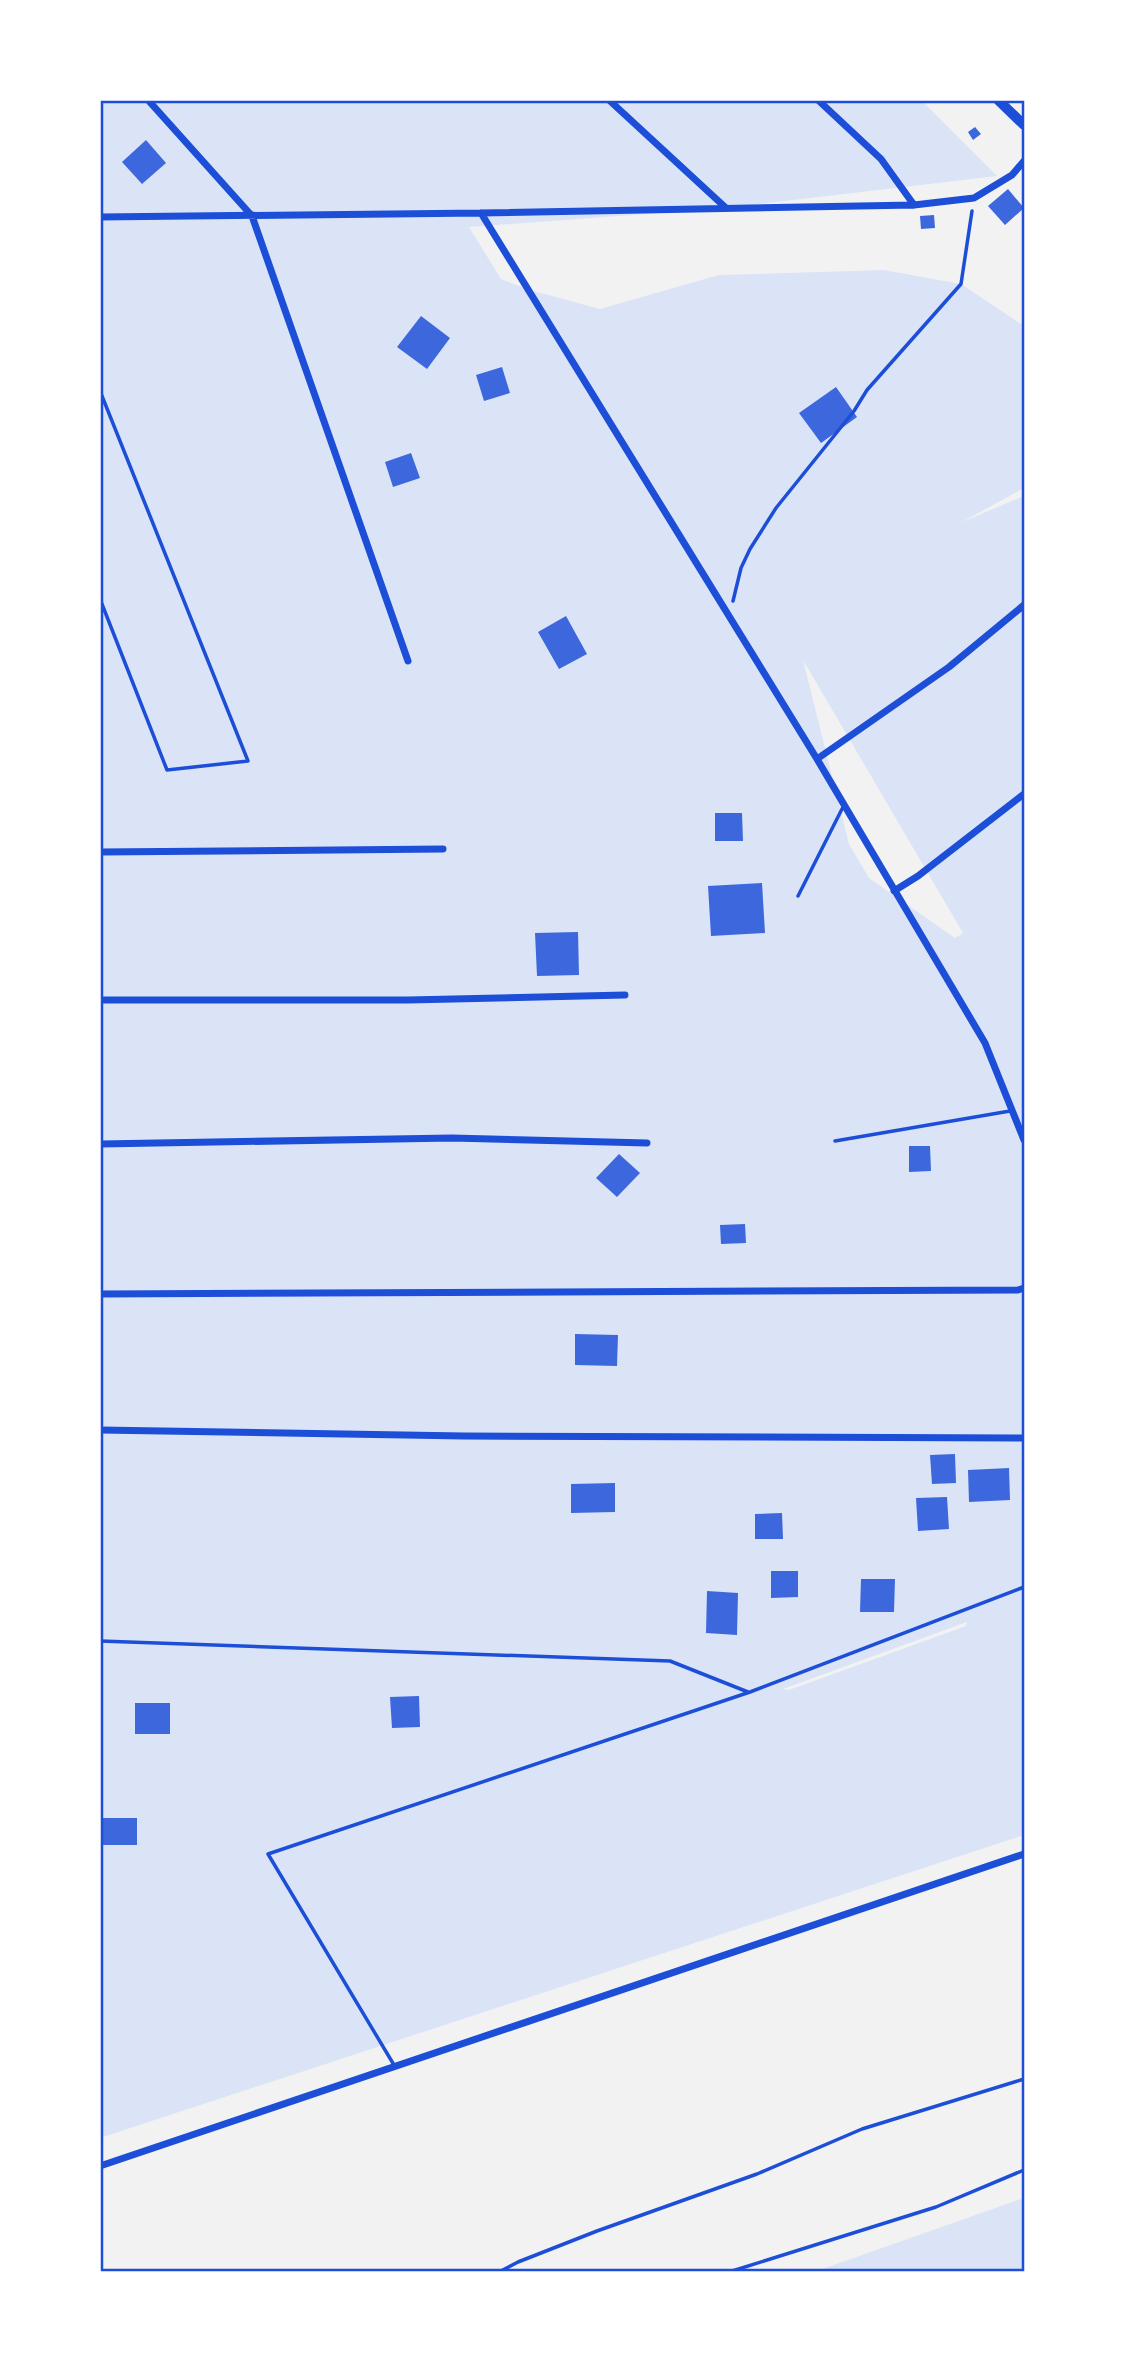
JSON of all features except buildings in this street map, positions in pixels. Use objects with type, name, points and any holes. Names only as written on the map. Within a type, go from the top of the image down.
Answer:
[{"type":"main road","points":[[998,100],[1024,125]]},
{"type":"street","points":[[148,100],[253,216],[408,661]]},
{"type":"street","points":[[610,100],[727,208]]},
{"type":"street","points":[[818,100],[880,159],[914,205]]},
{"type":"street","points":[[100,217],[914,205],[974,198],[1012,176],[1024,161]]},
{"type":"street","points":[[481,213],[817,759],[985,1043],[1024,1140]]},
{"type":"street","points":[[817,759],[949,667],[1024,606]]},
{"type":"street","points":[[894,891],[918,876],[1024,794]]},
{"type":"street","points":[[100,852],[443,849]]},
{"type":"street","points":[[100,1000],[408,1000],[625,995]]},
{"type":"street","points":[[100,1144],[452,1138],[647,1143]]},
{"type":"street","points":[[100,1294],[1024,1288]]},
{"type":"street","points":[[100,1430],[464,1436],[1024,1438]]},
{"type":"street","points":[[100,2166],[1024,1854]]},
{"type":"lane","points":[[100,391],[248,761],[167,770],[100,599]]},
{"type":"lane","points":[[798,896],[844,806]]},
{"type":"lane","points":[[835,1141],[1012,1111]]},
{"type":"lane","points":[[395,2067],[268,1854],[750,1692],[1024,1587]]},
{"type":"lane","points":[[100,1641],[670,1661],[750,1692]]},
{"type":"path","points":[[729,617],[741,568],[776,508],[867,390],[961,284],[974,198]]},
{"type":"path","points":[[499,2272],[597,2231],[757,2174],[862,2129],[1024,2079]]},
{"type":"path","points":[[729,2272],[936,2207],[1024,2170]]},
{"type":"shaded area","points":[[100,100],[921,100],[997,176],[727,208],[469,227],[501,279],[530,290],[600,309],[719,275],[884,270],[961,284],[1024,326],[1024,488],[962,522],[1024,496],[1024,1835],[100,2138]],"holes":[[[803,660],[963,933],[955,938],[869,878],[849,844]],[[967,1622],[966,1626],[789,1690],[783,1689]]]},
{"type":"shaded area","points":[[1024,2198],[1024,2272],[814,2272]]}]
